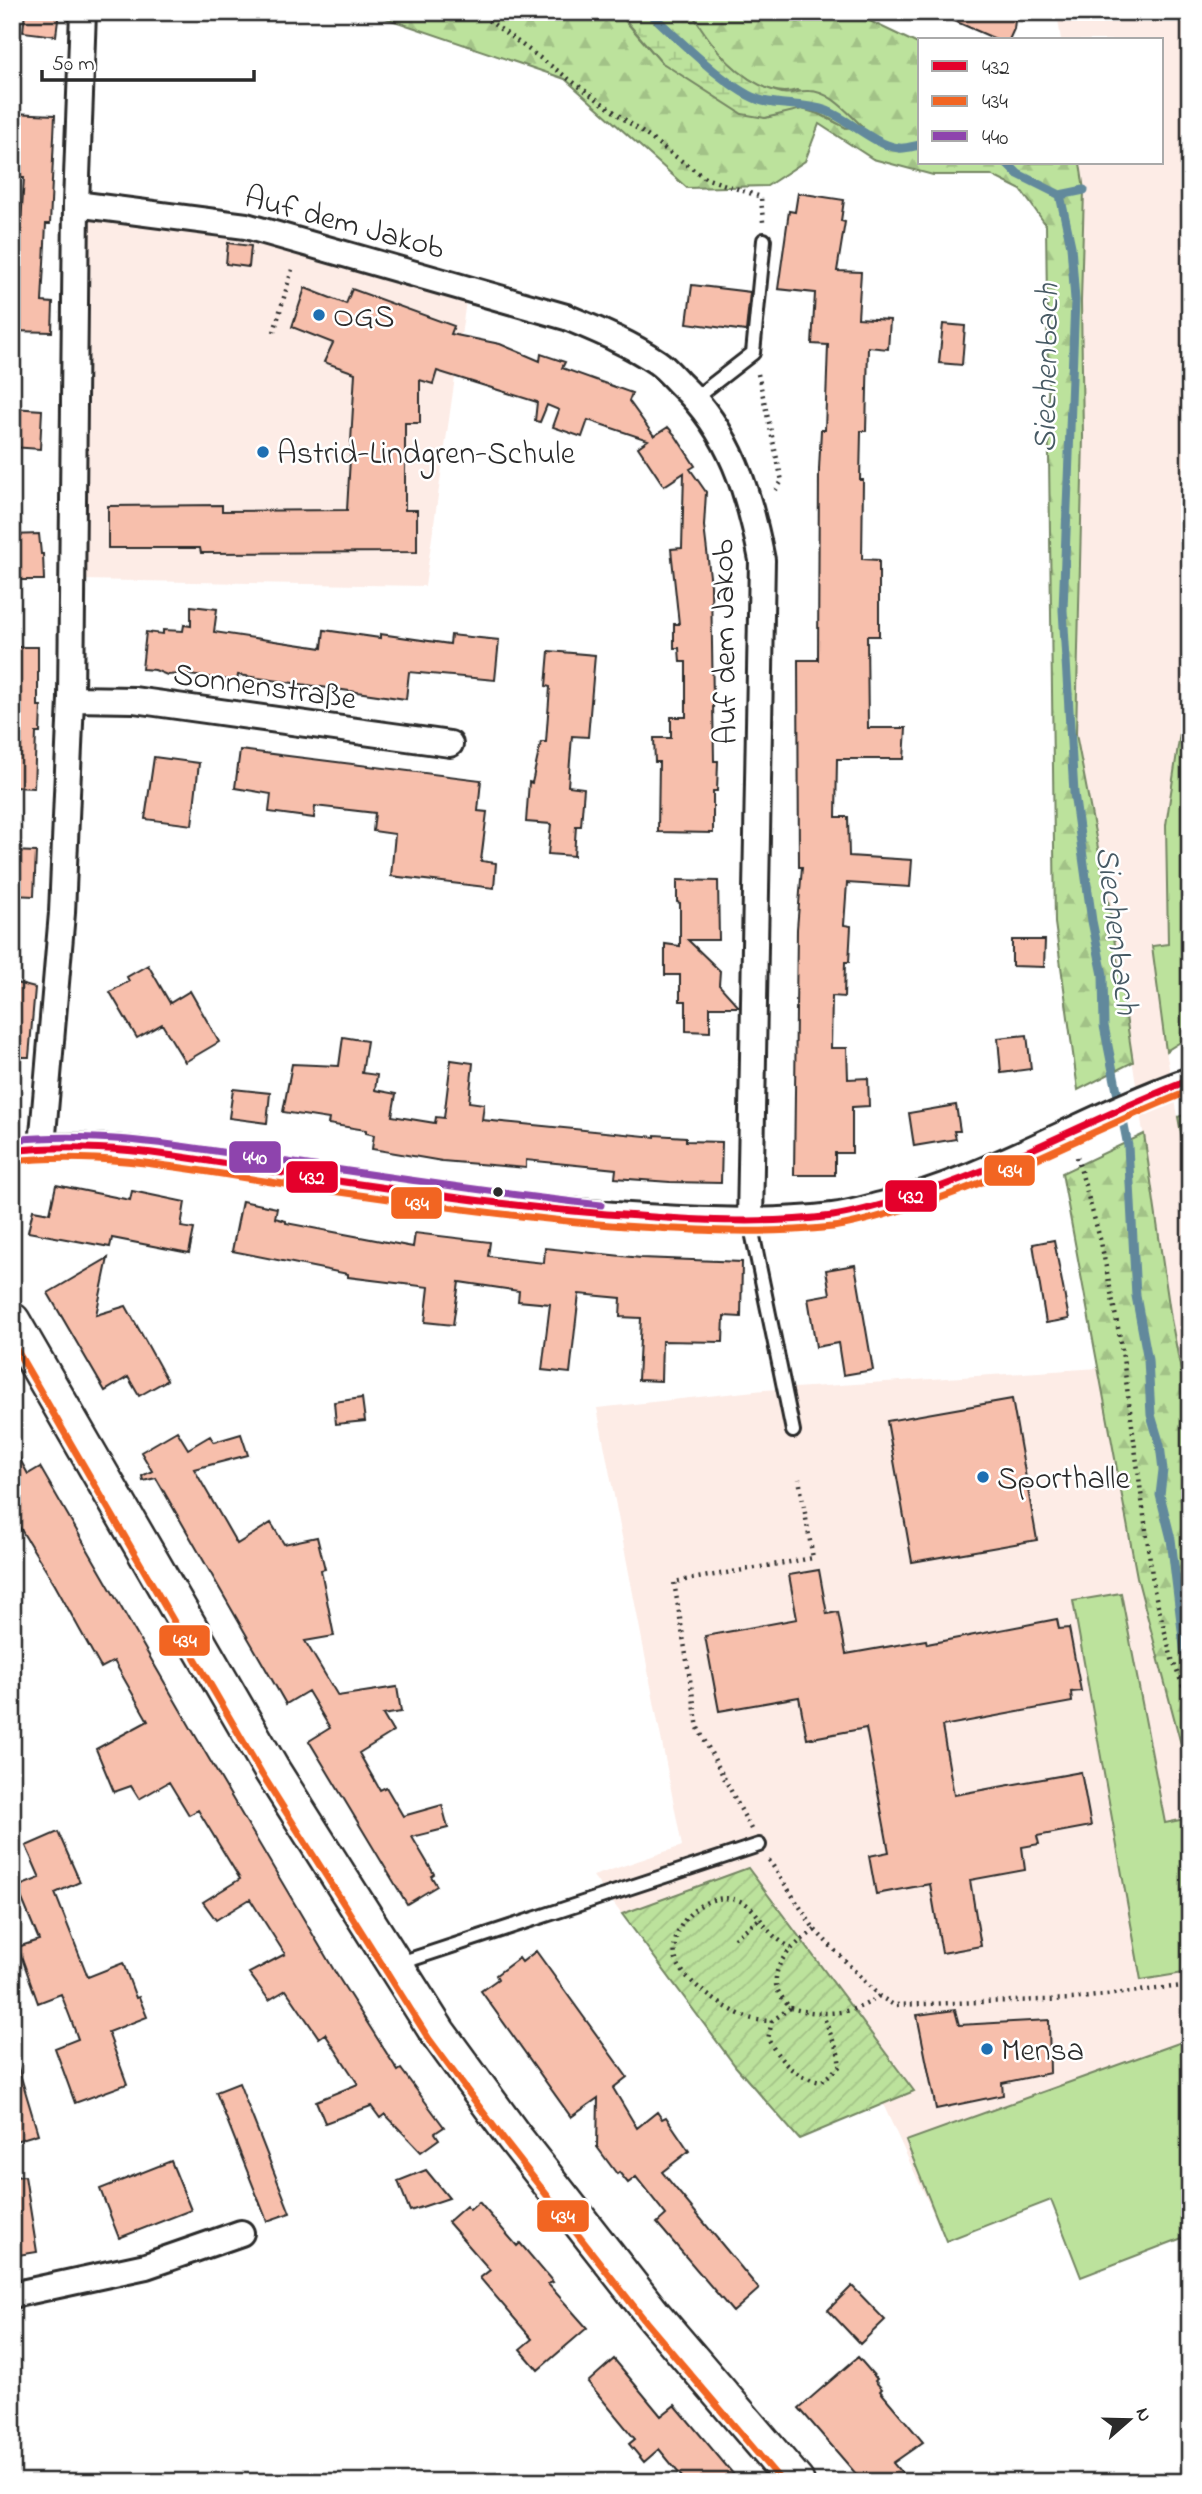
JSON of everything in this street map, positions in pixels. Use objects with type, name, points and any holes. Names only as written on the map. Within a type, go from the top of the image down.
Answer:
[{"type":"main road","points":[[12,1321],[24,1364],[271,1769],[438,2033],[654,2316],[796,2482]]},
{"type":"street","points":[[42,1146],[62,913],[71,699],[76,204],[83,12]]},
{"type":"street","name":"Auf dem Jakob","points":[[76,204],[246,226],[566,317],[610,335],[658,363],[695,398],[722,436],[740,471],[755,522],[762,560],[750,1222]]},
{"type":"street","name":"Sonnenstraße","points":[[71,699],[134,700],[450,744]]},
{"type":"street","points":[[12,1151],[42,1146],[138,1151],[499,1205],[600,1215],[750,1222],[836,1216],[915,1197],[986,1171],[1136,1101],[1190,1080]]},
{"type":"street","points":[[12,2295],[146,2266],[242,2233]]},
{"type":"lane","points":[[695,398],[753,353],[764,240]]},
{"type":"lane","points":[[750,1222],[793,1431]]},
{"type":"lane","points":[[394,1965],[760,1845]]},
{"type":"path","points":[[477,12],[705,178],[761,197]]},
{"type":"path","points":[[274,332],[300,242]]},
{"type":"path","points":[[753,353],[782,481],[755,522]]},
{"type":"path","points":[[1190,765],[1186,771],[1190,798]]},
{"type":"path","points":[[1071,1132],[1101,1242],[1121,1343],[1154,1590],[1172,1659],[1190,1703]]},
{"type":"path","points":[[799,1479],[813,1558],[674,1582],[698,1728],[760,1845],[815,1930],[879,1996],[894,2005],[1058,1999],[1190,1985]]},
{"type":"path","points":[[772,2021],[745,2017],[687,1979],[675,1958],[675,1939],[682,1921],[699,1906],[722,1898],[742,1901],[761,1918],[773,1935],[791,1948]]},
{"type":"path","points":[[734,1938],[761,1918]]},
{"type":"path","points":[[815,1930],[791,1948],[780,1966],[776,1983],[780,1996],[790,2008],[823,2015],[868,2004],[879,1996]]},
{"type":"path","points":[[790,2008],[772,2021],[768,2039],[790,2070],[806,2080],[821,2082],[840,2066],[838,2053],[823,2015]]},
{"type":"shaded area","points":[[1057,12],[1181,12],[1190,46],[1190,667],[1166,825],[1168,944],[1152,947],[1166,1051],[1190,1182],[1190,1417],[1171,1319],[1109,905],[1076,734],[1083,436],[1081,302],[1084,190],[1080,164],[1164,164],[1164,38],[1061,38]]},
{"type":"shaded area","name":"Astrid-Lindgren-Schule","points":[[84,216],[252,238],[466,301],[425,586],[81,580]]},
{"type":"shaded area","points":[[1099,1368],[1137,1577],[1182,1748],[1190,1761],[1190,2234],[1081,2277],[1051,2200],[946,2241],[883,2104],[799,2139],[736,2067],[593,1876],[682,1846],[597,1408],[764,1390]]},
{"type":"green space","points":[[368,12],[602,12],[621,16],[661,62],[765,118],[803,109],[838,124],[853,127],[861,126],[797,90],[773,90],[750,80],[712,46],[691,12],[851,12],[918,44],[918,164],[1080,164],[1084,190],[1081,302],[1083,436],[1076,734],[1109,905],[1133,1062],[1078,1090],[1055,923],[1046,225],[1021,190],[991,175],[933,175],[873,159],[819,124],[805,161],[767,186],[687,188],[565,79]]},
{"type":"green space","points":[[602,12],[691,12],[718,51],[753,81],[782,93],[809,91],[824,94],[838,103],[862,126],[846,128],[822,115],[802,109],[765,118],[742,114],[661,62],[622,16]]},
{"type":"green space","points":[[1190,667],[1190,1036],[1166,1051],[1152,946],[1168,944],[1166,825]]},
{"type":"green space","points":[[1190,1113],[1190,1182],[1178,1117]]},
{"type":"green space","points":[[1144,1134],[1171,1319],[1190,1417],[1190,1760],[1182,1748],[1137,1577],[1062,1173]]},
{"type":"green space","points":[[1121,1593],[1165,1823],[1190,1818],[1190,1972],[1141,1980],[1073,1601]]},
{"type":"green space","points":[[748,1868],[914,2091],[799,2139],[736,2067],[622,1914]]},
{"type":"green space","points":[[1190,2039],[1190,2235],[1081,2277],[1051,2200],[946,2241],[906,2141]]},
{"type":"building","points":[[25,12],[59,12],[56,36],[23,32]]},
{"type":"building","points":[[934,12],[1016,12],[1010,38],[993,38]]},
{"type":"building","points":[[12,113],[55,115],[50,224],[46,224],[42,302],[53,303],[52,332],[12,331],[12,223],[21,223],[24,178],[12,178]]},
{"type":"building","points":[[798,193],[844,200],[841,221],[845,222],[837,271],[861,272],[858,318],[890,320],[888,349],[868,347],[866,431],[861,431],[862,559],[879,560],[879,636],[867,636],[868,728],[906,728],[904,759],[837,759],[836,817],[848,817],[849,856],[912,860],[910,887],[847,883],[844,925],[851,926],[849,962],[845,962],[844,997],[832,996],[831,1048],[847,1048],[848,1079],[868,1078],[869,1106],[852,1107],[852,1153],[835,1153],[835,1175],[794,1175],[797,929],[802,867],[799,867],[798,660],[818,660],[819,469],[821,430],[825,430],[828,345],[812,344],[815,293],[778,289],[789,211],[795,212]]},
{"type":"building","points":[[228,243],[251,246],[249,267],[226,264]]},
{"type":"building","points":[[692,285],[750,292],[746,331],[687,323]]},
{"type":"building","points":[[305,288],[346,304],[352,289],[454,326],[451,334],[500,344],[540,361],[541,354],[565,362],[562,368],[632,393],[629,401],[654,436],[668,427],[675,435],[695,466],[690,469],[706,492],[704,526],[711,585],[714,761],[718,761],[717,791],[713,791],[713,833],[658,832],[659,762],[655,762],[654,738],[671,738],[671,717],[686,717],[686,662],[680,662],[679,648],[674,648],[674,624],[679,624],[671,549],[682,548],[684,473],[664,486],[638,447],[648,440],[588,420],[582,437],[553,427],[559,410],[547,405],[540,422],[535,421],[537,402],[437,371],[433,384],[420,380],[420,423],[405,423],[405,510],[417,510],[417,552],[201,553],[200,548],[108,548],[108,506],[222,505],[222,511],[347,510],[355,373],[324,362],[333,343],[292,327]]},
{"type":"building","points":[[943,324],[965,326],[962,365],[939,363]]},
{"type":"building","points":[[12,408],[42,410],[40,449],[12,447]]},
{"type":"building","points":[[39,534],[44,580],[12,580],[12,535]]},
{"type":"building","points":[[191,606],[217,609],[214,632],[322,648],[324,630],[380,638],[380,634],[450,644],[451,635],[499,640],[495,680],[409,672],[406,699],[238,675],[237,681],[180,674],[167,675],[142,669],[146,632],[163,634],[163,630],[183,631],[184,625],[191,626]]},
{"type":"building","points":[[12,647],[38,647],[38,706],[41,706],[40,733],[36,733],[34,788],[12,787],[16,691],[12,691]]},
{"type":"building","points":[[549,651],[595,655],[588,737],[572,736],[568,786],[584,788],[581,826],[576,826],[574,856],[548,854],[551,824],[526,822],[529,782],[532,783],[541,742],[546,742],[550,687],[546,686]]},
{"type":"building","points":[[240,750],[481,780],[478,811],[487,812],[481,861],[496,863],[494,888],[391,876],[395,834],[373,831],[375,813],[315,806],[314,818],[269,812],[271,794],[235,788]]},
{"type":"building","points":[[154,757],[199,763],[192,825],[145,819]]},
{"type":"building","points":[[12,851],[36,852],[34,896],[12,895]]},
{"type":"building","points":[[677,880],[718,881],[719,940],[688,940],[720,971],[719,985],[739,1007],[710,1007],[710,1032],[686,1031],[686,1001],[680,1001],[680,975],[665,975],[665,944],[680,946]]},
{"type":"building","points":[[1012,940],[1045,940],[1044,967],[1012,966]]},
{"type":"building","points":[[148,965],[170,1003],[190,991],[219,1042],[185,1062],[162,1024],[137,1038],[110,992],[129,981],[127,977]]},
{"type":"building","points":[[12,982],[35,988],[29,1057],[12,1057]]},
{"type":"building","points":[[1027,1035],[1031,1069],[1001,1073],[998,1038]]},
{"type":"building","points":[[343,1037],[367,1041],[362,1073],[377,1075],[375,1090],[396,1094],[392,1116],[435,1123],[436,1117],[444,1118],[451,1060],[473,1063],[469,1102],[484,1104],[482,1120],[655,1137],[686,1137],[686,1141],[722,1142],[721,1183],[615,1178],[616,1169],[526,1160],[526,1168],[442,1161],[372,1149],[374,1135],[366,1133],[366,1130],[328,1124],[329,1119],[283,1112],[292,1064],[339,1066]]},
{"type":"building","points":[[233,1089],[270,1093],[267,1123],[229,1118]]},
{"type":"building","points":[[956,1105],[960,1131],[954,1131],[956,1139],[914,1146],[909,1113]]},
{"type":"building","points":[[56,1185],[130,1200],[132,1191],[185,1202],[181,1227],[194,1229],[189,1253],[112,1238],[110,1247],[28,1232],[33,1210],[50,1213]]},
{"type":"building","points":[[242,1201],[277,1208],[275,1218],[286,1223],[413,1247],[415,1233],[490,1242],[488,1256],[516,1260],[544,1263],[545,1248],[641,1258],[742,1262],[741,1317],[724,1316],[723,1342],[662,1341],[661,1381],[638,1380],[641,1318],[620,1317],[621,1298],[579,1294],[570,1373],[542,1370],[550,1304],[518,1301],[519,1291],[459,1282],[453,1325],[425,1322],[429,1287],[348,1277],[348,1274],[232,1251]]},
{"type":"building","points":[[1054,1240],[1069,1319],[1046,1323],[1033,1244]]},
{"type":"building","points":[[108,1258],[96,1315],[126,1306],[167,1380],[139,1396],[128,1377],[105,1391],[48,1293]]},
{"type":"building","points":[[855,1265],[873,1370],[843,1375],[838,1343],[816,1347],[808,1298],[830,1294],[826,1270]]},
{"type":"building","points":[[362,1398],[365,1421],[336,1424],[334,1402]]},
{"type":"building","name":"Sporthalle","points":[[1012,1399],[1037,1540],[912,1562],[887,1421]]},
{"type":"building","points":[[177,1431],[188,1449],[210,1436],[214,1442],[241,1434],[248,1455],[194,1469],[237,1544],[271,1523],[284,1544],[317,1537],[325,1569],[321,1570],[334,1636],[305,1641],[338,1696],[397,1687],[401,1712],[383,1715],[393,1732],[359,1753],[380,1790],[386,1787],[403,1816],[442,1805],[448,1828],[412,1837],[434,1874],[431,1876],[437,1886],[407,1904],[309,1741],[330,1728],[308,1691],[286,1704],[156,1478],[143,1481],[142,1476],[152,1471],[141,1452]]},
{"type":"building","points":[[12,1445],[28,1474],[40,1467],[335,1972],[398,2071],[401,2069],[444,2127],[435,2133],[439,2139],[421,2152],[385,2114],[380,2118],[371,2106],[325,2123],[316,2101],[358,2084],[325,2034],[319,2038],[286,1990],[269,2000],[249,1973],[285,1954],[250,1899],[216,1920],[203,1902],[240,1879],[198,1810],[189,1815],[169,1782],[139,1799],[131,1786],[114,1792],[96,1749],[148,1721],[114,1661],[101,1668],[12,1515]]},
{"type":"building","points":[[819,1570],[827,1614],[838,1612],[846,1654],[926,1640],[927,1644],[1057,1619],[1059,1629],[1069,1628],[1081,1691],[1071,1692],[1072,1702],[942,1726],[954,1795],[1081,1772],[1091,1826],[1037,1836],[1039,1844],[1022,1847],[1025,1870],[970,1880],[981,1946],[942,1953],[930,1884],[876,1894],[869,1856],[889,1852],[866,1728],[807,1739],[799,1697],[719,1711],[705,1636],[797,1619],[789,1575]]},
{"type":"building","points":[[58,1832],[80,1882],[55,1893],[88,1977],[123,1963],[136,1998],[139,1997],[147,2017],[108,2032],[127,2084],[75,2103],[55,2048],[78,2039],[70,2017],[61,1994],[38,2003],[18,1947],[39,1940],[17,1887],[40,1878],[26,1846]]},
{"type":"building","points":[[536,1951],[627,2077],[613,2088],[637,2128],[657,2112],[662,2119],[666,2117],[689,2151],[662,2172],[759,2289],[733,2312],[657,2223],[666,2215],[636,2177],[628,2183],[619,2172],[617,2174],[597,2147],[598,2098],[571,2117],[481,1991],[498,1979],[496,1975],[519,1958],[522,1962]]},
{"type":"building","name":"Mensa","points":[[955,2010],[959,2025],[1049,2020],[1050,2073],[1002,2083],[1003,2095],[936,2109],[917,2015]]},
{"type":"building","points":[[18,2067],[38,2134],[12,2142],[12,2068]]},
{"type":"building","points":[[239,2083],[290,2213],[267,2221],[216,2092]]},
{"type":"building","points":[[171,2161],[191,2210],[119,2238],[100,2189]]},
{"type":"building","points":[[426,2170],[449,2198],[410,2211],[398,2181]]},
{"type":"building","points":[[25,2176],[37,2252],[12,2256],[12,2177]]},
{"type":"building","points":[[479,2202],[517,2246],[520,2243],[553,2282],[548,2284],[587,2328],[538,2370],[520,2349],[532,2339],[480,2278],[490,2270],[448,2222],[466,2206],[470,2210]]},
{"type":"building","points":[[852,2286],[885,2320],[860,2344],[828,2310]]},
{"type":"building","points":[[858,2357],[877,2379],[875,2381],[882,2389],[880,2391],[923,2442],[893,2463],[909,2482],[863,2482],[799,2408]]},
{"type":"building","points":[[614,2359],[661,2416],[675,2405],[740,2482],[686,2482],[659,2449],[644,2462],[629,2444],[635,2439],[588,2382]]},
{"type":"waterway","points":[[649,12],[720,76],[750,96],[771,103],[827,111],[890,146],[901,148],[918,145]]},
{"type":"waterway","points":[[1008,164],[1018,174],[1060,195],[1084,190]]},
{"type":"waterway","name":"Siechenbach","points":[[1060,195],[1071,246],[1075,300],[1063,610],[1074,793],[1092,921],[1103,975],[1104,1026],[1128,1146],[1136,1296],[1148,1360],[1151,1415],[1160,1445],[1163,1470],[1160,1495],[1171,1539],[1185,1655],[1190,1666]]},
{"type":"transit line","name":"432","points":[[12,1151],[46,1148],[114,1149],[550,1209],[687,1219],[785,1220],[849,1213],[936,1188],[972,1175],[1190,1080]]},
{"type":"transit line","name":"434","points":[[13,1161],[81,1158],[149,1163],[417,1203],[594,1224],[712,1231],[809,1229],[858,1222],[973,1186],[1190,1091]]},
{"type":"transit line","name":"440","points":[[12,1140],[80,1137],[147,1142],[601,1205]]},
{"type":"transit line","name":"434","points":[[12,1342],[262,1774],[429,2039],[506,2143],[646,2322],[782,2482]]},
{"type":"place","name":"OGS","points":[[319,315]]},
{"type":"place","name":"Astrid-Lindgren-Schule","points":[[263,452]]},
{"type":"place","name":"Sporthalle","points":[[983,1477]]},
{"type":"place","name":"Mensa","points":[[987,2049]]}]
